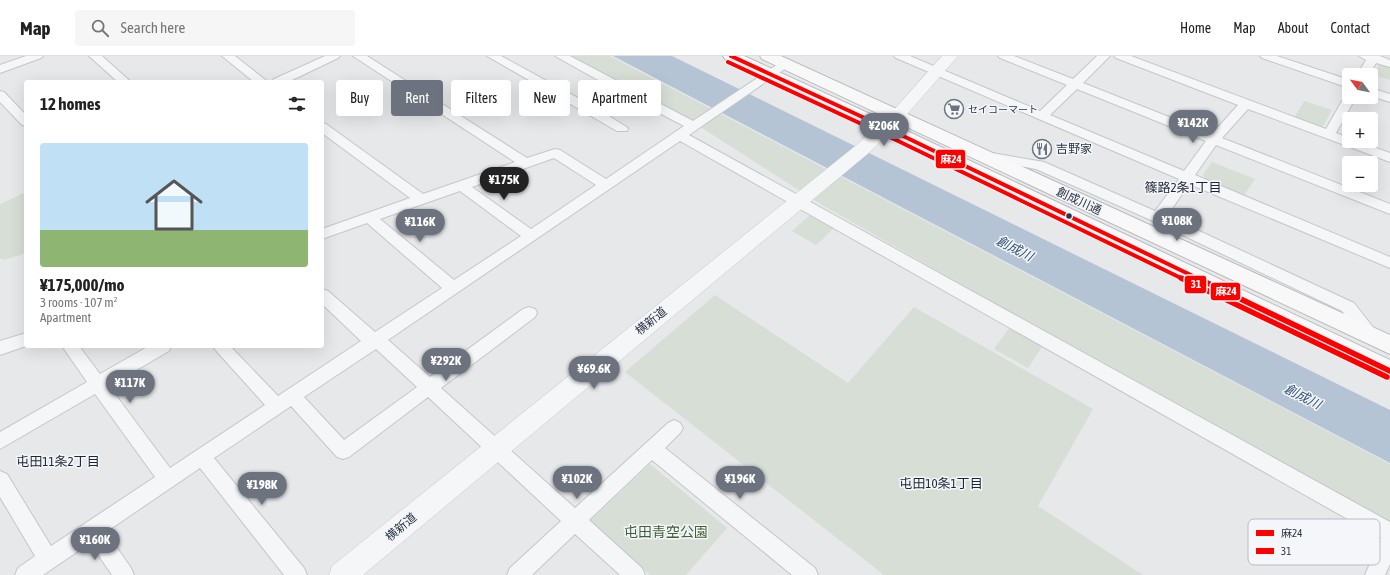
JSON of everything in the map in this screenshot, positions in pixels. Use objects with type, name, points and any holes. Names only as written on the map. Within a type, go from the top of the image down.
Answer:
[{"type":"highway","name":"創成川通","points":[[731,56],[769,74],[890,122],[981,155],[1390,345]]},
{"type":"highway","name":"創成川通","points":[[768,56],[890,122],[1390,371]]},
{"type":"street","points":[[0,69],[37,56]]},
{"type":"street","points":[[95,56],[123,80]]},
{"type":"street","points":[[228,56],[259,80]]},
{"type":"street","points":[[282,80],[334,56]]},
{"type":"street","points":[[359,56],[526,163]]},
{"type":"street","points":[[493,56],[578,104]]},
{"type":"street","points":[[561,56],[606,80]]},
{"type":"street","points":[[900,56],[1043,115],[1390,263]]},
{"type":"street","name":"横新道","points":[[342,575],[864,147],[890,122],[950,56]]},
{"type":"street","points":[[1004,56],[1390,209]]},
{"type":"street","points":[[1043,115],[1104,56]]},
{"type":"street","points":[[1120,56],[1390,158]]},
{"type":"street","points":[[1266,56],[1342,82]]},
{"type":"street","points":[[1366,68],[1371,57],[1390,64]]},
{"type":"street","points":[[25,575],[785,64]]},
{"type":"street","points":[[1378,94],[1390,98]]},
{"type":"street","points":[[0,95],[24,120]]},
{"type":"street","points":[[1158,218],[1186,176],[1214,139],[1246,104]]},
{"type":"street","points":[[1329,135],[1346,104]]},
{"type":"street","points":[[661,106],[699,122]]},
{"type":"street","points":[[599,116],[622,128]]},
{"type":"street","points":[[324,128],[422,200]]},
{"type":"street","points":[[679,135],[1367,519]]},
{"type":"street","points":[[324,233],[555,153],[606,185]]},
{"type":"street","points":[[981,155],[1039,165],[1158,218],[1348,307],[1370,336]]},
{"type":"street","points":[[462,186],[531,236]]},
{"type":"street","points":[[370,218],[453,288]]},
{"type":"street","points":[[324,296],[366,336],[376,340],[497,447],[635,575]]},
{"type":"street","points":[[292,396],[344,451],[529,313]]},
{"type":"street","points":[[0,348],[24,340]]},
{"type":"street","points":[[71,348],[167,479]]},
{"type":"street","points":[[0,441],[160,348]]},
{"type":"street","points":[[222,348],[277,406]]},
{"type":"street","points":[[517,575],[575,519],[674,428]]},
{"type":"street","points":[[652,448],[808,575]]},
{"type":"street","points":[[201,456],[298,575]]},
{"type":"street","points":[[0,480],[48,559]]},
{"type":"street","points":[[1380,526],[1390,532]]},
{"type":"street","points":[[92,529],[124,575]]},
{"type":"street","points":[[1380,564],[1390,541]]},
{"type":"street","points":[[1375,575],[1379,565]]},
{"type":"green space","points":[[569,56],[610,56],[656,80],[613,80]]},
{"type":"green space","points":[[1379,65],[1390,67],[1390,80],[1378,76],[1377,68]]},
{"type":"green space","points":[[661,83],[1390,464],[1390,524],[1042,330],[822,205],[702,128],[661,106]]},
{"type":"green space","points":[[1304,101],[1332,110],[1323,126],[1318,127],[1294,118]]},
{"type":"green space","points":[[1212,162],[1255,179],[1244,195],[1206,179],[1203,175]]},
{"type":"green space","points":[[24,193],[24,254],[4,260],[0,258],[0,204]]},
{"type":"green space","points":[[810,215],[834,228],[816,245],[792,231]]},
{"type":"green space","points":[[715,295],[848,383],[914,307],[1093,409],[1038,506],[1143,575],[884,575],[625,372]]},
{"type":"green space","points":[[1010,327],[1043,345],[1028,368],[994,349]]},
{"type":"green space","name":"屯田青空公園","points":[[650,464],[727,528],[686,575],[650,575],[590,521]]},
{"type":"water","name":"創成川","points":[[613,56],[672,56],[1390,410],[1390,463],[661,80]]},
{"type":"transit line","name":"麻24","points":[[731,56],[899,134],[1390,371]]},
{"type":"transit line","name":"31","points":[[728,62],[896,140],[1387,377]]},
{"type":"place","name":"セイコーマート","points":[[954,109]]},
{"type":"place","name":"吉野家","points":[[1042,149]]},
{"type":"district","name":"篠路2条1丁目","points":[[1183,187]]},
{"type":"district","name":"屯田11条2丁目","points":[[58,461]]},
{"type":"district","name":"屯田10条1丁目","points":[[941,483]]}]
